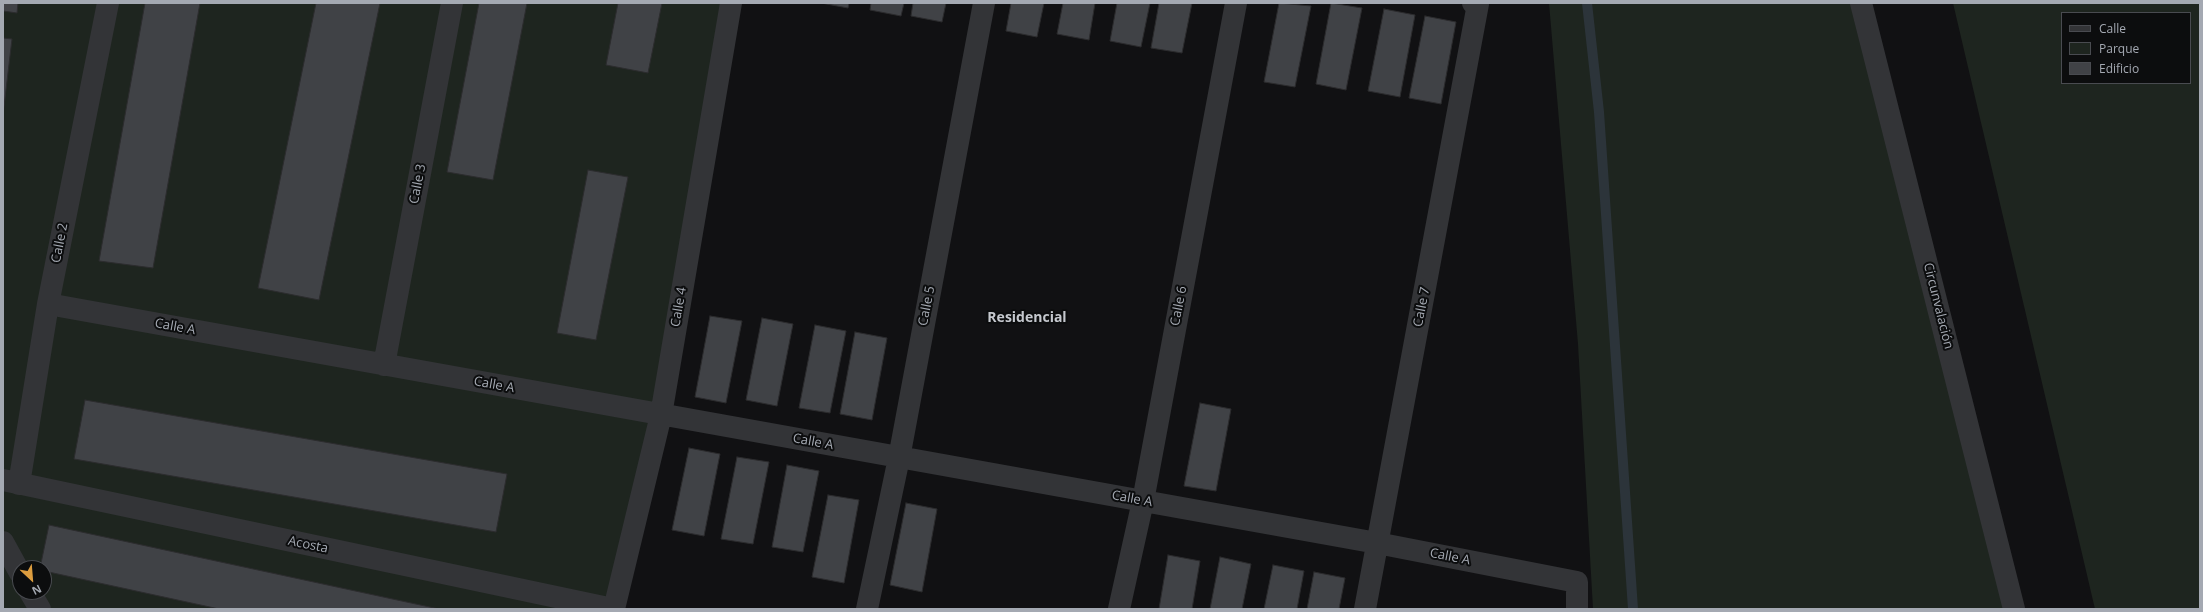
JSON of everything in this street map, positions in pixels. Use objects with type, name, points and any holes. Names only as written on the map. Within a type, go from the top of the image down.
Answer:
[{"type":"street","name":"Calle 2","points":[[11,482],[108,3]]},
{"type":"street","name":"Calle 3","points":[[384,365],[452,3]]},
{"type":"street","name":"Calle 4","points":[[614,609],[661,415],[731,3]]},
{"type":"street","name":"Calle 5","points":[[867,609],[899,458],[984,3]]},
{"type":"street","name":"Calle 6","points":[[1119,609],[1143,501],[1236,3]]},
{"type":"street","name":"Circunvalación","points":[[1861,3],[2014,609]]},
{"type":"street","name":"Calle 7","points":[[1365,609],[1476,4]]},
{"type":"street","name":"Calle A","points":[[48,304],[1378,543],[1577,582],[1577,609]]},
{"type":"street","name":"Acosta","points":[[11,482],[614,609]]},
{"type":"street","points":[[3,542],[13,560]]},
{"type":"street","points":[[35,600],[40,609]]},
{"type":"green space","points":[[3,3],[731,3],[614,609],[3,609]]},
{"type":"green space","points":[[1549,3],[1858,3],[2005,609],[1593,609],[1578,344]]},
{"type":"green space","points":[[1953,3],[2200,3],[2200,609],[2095,609]]},
{"type":"building","points":[[3,3],[18,3],[17,13],[3,11]]},
{"type":"building","points":[[145,3],[200,3],[153,268],[99,261]]},
{"type":"building","points":[[316,3],[380,3],[319,300],[258,288]]},
{"type":"building","points":[[479,3],[527,3],[493,180],[447,172]]},
{"type":"building","points":[[618,3],[662,3],[648,73],[606,65]]},
{"type":"building","points":[[821,3],[849,3],[848,8]]},
{"type":"building","points":[[871,3],[904,3],[901,16],[870,10]]},
{"type":"building","points":[[913,3],[946,3],[942,22],[911,16]]},
{"type":"building","points":[[1011,3],[1044,3],[1037,37],[1006,31]]},
{"type":"building","points":[[1063,3],[1095,3],[1089,40],[1057,34]]},
{"type":"building","points":[[1117,3],[1150,3],[1141,47],[1110,41]]},
{"type":"building","points":[[1159,3],[1192,3],[1182,53],[1151,48]]},
{"type":"building","points":[[1279,3],[1311,6],[1295,87],[1264,82]]},
{"type":"building","points":[[1331,3],[1362,8],[1346,90],[1316,84]]},
{"type":"building","points":[[1384,9],[1415,15],[1400,97],[1368,91]]},
{"type":"building","points":[[1425,16],[1456,22],[1441,104],[1409,98]]},
{"type":"building","points":[[3,38],[12,39],[3,115]]},
{"type":"building","points":[[588,170],[628,177],[596,340],[557,333]]},
{"type":"building","points":[[710,316],[742,321],[726,403],[695,397]]},
{"type":"building","points":[[762,318],[793,324],[777,406],[746,400]]},
{"type":"building","points":[[815,325],[846,331],[830,413],[799,408]]},
{"type":"building","points":[[855,332],[887,338],[872,420],[840,414]]},
{"type":"building","points":[[85,400],[507,474],[496,532],[74,459]]},
{"type":"building","points":[[1200,403],[1231,409],[1216,491],[1184,486]]},
{"type":"building","points":[[689,448],[720,454],[704,536],[672,530]]},
{"type":"building","points":[[737,457],[769,462],[753,544],[721,539]]},
{"type":"building","points":[[787,465],[819,471],[803,552],[772,547]]},
{"type":"building","points":[[828,495],[859,500],[844,583],[812,577]]},
{"type":"building","points":[[906,503],[937,509],[922,592],[890,585]]},
{"type":"building","points":[[49,525],[439,609],[219,609],[52,573],[52,560],[42,560]]},
{"type":"building","points":[[1168,555],[1200,561],[1192,609],[1159,609]]},
{"type":"building","points":[[1220,557],[1251,564],[1242,609],[1210,609]]},
{"type":"building","points":[[1273,565],[1304,571],[1297,609],[1264,609]]},
{"type":"building","points":[[1314,572],[1345,578],[1339,609],[1307,609]]},
{"type":"waterway","points":[[1587,3],[1599,112],[1633,609]]},
{"type":"district","name":"Residencial","points":[[1027,318]]}]
